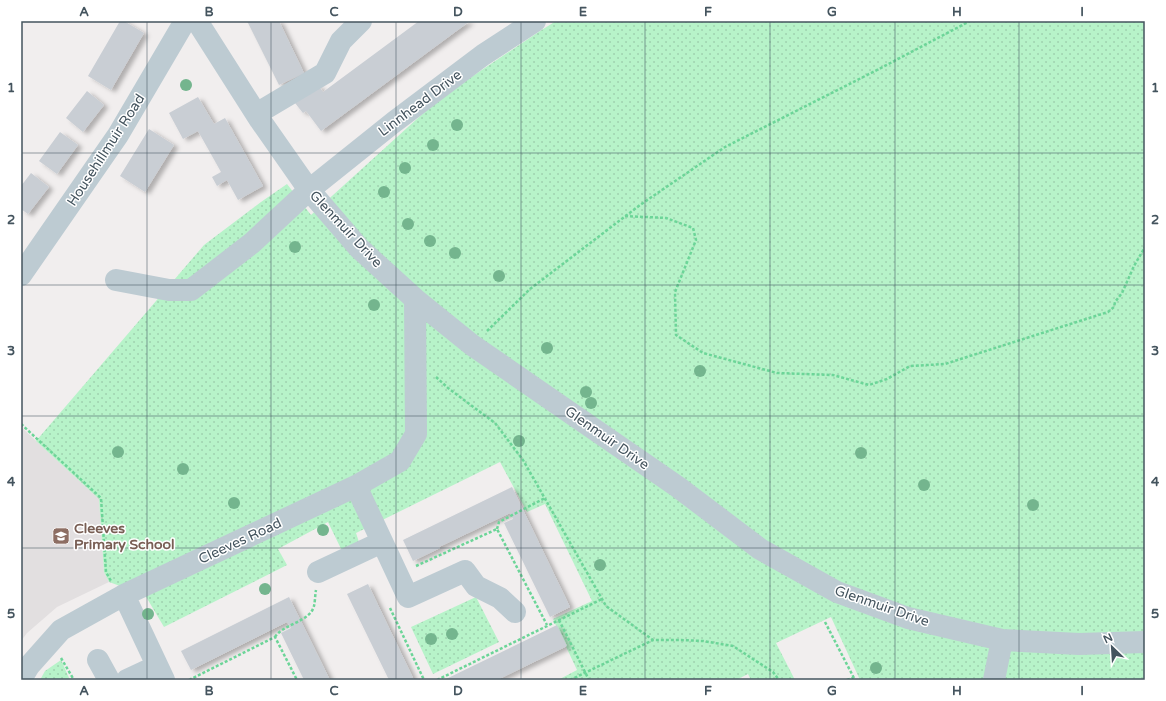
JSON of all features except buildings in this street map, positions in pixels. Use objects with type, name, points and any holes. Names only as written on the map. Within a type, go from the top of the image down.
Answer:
[{"type":"street","name":"Househillmuir Road","points":[[21,275],[118,135],[185,21]]},
{"type":"street","name":"Glenmuir Drive","points":[[197,21],[256,114],[309,190],[359,248],[415,299],[472,345],[678,486],[760,549],[837,592],[908,618],[1002,640],[1079,644],[1145,642]]},
{"type":"street","points":[[256,114],[325,73],[341,41],[361,21]]},
{"type":"street","name":"Linnhead Drive","points":[[116,280],[169,290],[191,290],[252,243],[309,190],[394,122],[477,60],[535,21]]},
{"type":"street","name":"Cleeves Road","points":[[21,679],[29,666],[61,630],[118,589],[356,486],[400,461],[416,434],[415,299]]},
{"type":"street","points":[[356,486],[408,597],[465,571],[476,586],[500,598],[515,612]]},
{"type":"street","points":[[318,572],[382,542]]},
{"type":"street","points":[[118,589],[161,673],[127,680]]},
{"type":"street","points":[[994,680],[1002,640]]},
{"type":"street","points":[[98,660],[109,680]]},
{"type":"path","points":[[472,345],[530,289],[625,216],[725,147],[970,21]]},
{"type":"path","points":[[625,216],[666,218],[692,228],[696,240],[675,292],[676,335],[703,353],[777,373],[833,375],[869,385],[887,379],[910,366],[945,364],[1108,312],[1114,307],[1115,302],[1122,293],[1134,266],[1145,247]]},
{"type":"path","points":[[416,356],[448,388],[495,423],[523,460],[606,606],[652,640]]},
{"type":"path","points":[[21,424],[101,498],[106,572],[118,589]]},
{"type":"path","points":[[497,529],[499,522],[545,498]]},
{"type":"path","points":[[189,680],[274,637],[278,631],[306,617],[314,608],[318,572]]},
{"type":"path","points":[[437,680],[602,599]]},
{"type":"path","points":[[559,620],[589,680]]},
{"type":"path","points":[[825,622],[855,679],[847,680]]},
{"type":"path","points":[[274,637],[297,680]]},
{"type":"path","points":[[570,680],[652,640],[702,641],[732,646],[773,672],[779,680]]},
{"type":"shaded area","name":"Cleeves Primary School","points":[[21,427],[99,499],[104,572],[109,582],[57,607],[27,633],[21,641]]},
{"type":"green space","points":[[556,21],[1145,21],[1145,680],[860,680],[831,617],[776,643],[795,680],[751,680],[748,674],[736,680],[558,680],[577,670],[553,619],[592,601],[545,504],[527,512],[500,462],[356,533],[360,545],[344,555],[328,522],[278,549],[287,565],[164,627],[145,595],[109,582],[104,572],[99,499],[36,441],[204,245],[287,184],[311,215],[440,98]]},
{"type":"green space","points":[[476,597],[499,642],[433,674],[411,627]]},
{"type":"green space","points":[[61,660],[70,680],[40,680],[45,671]]},
{"type":"place","name":"Cleeves Primary School","points":[[61,536]]}]
